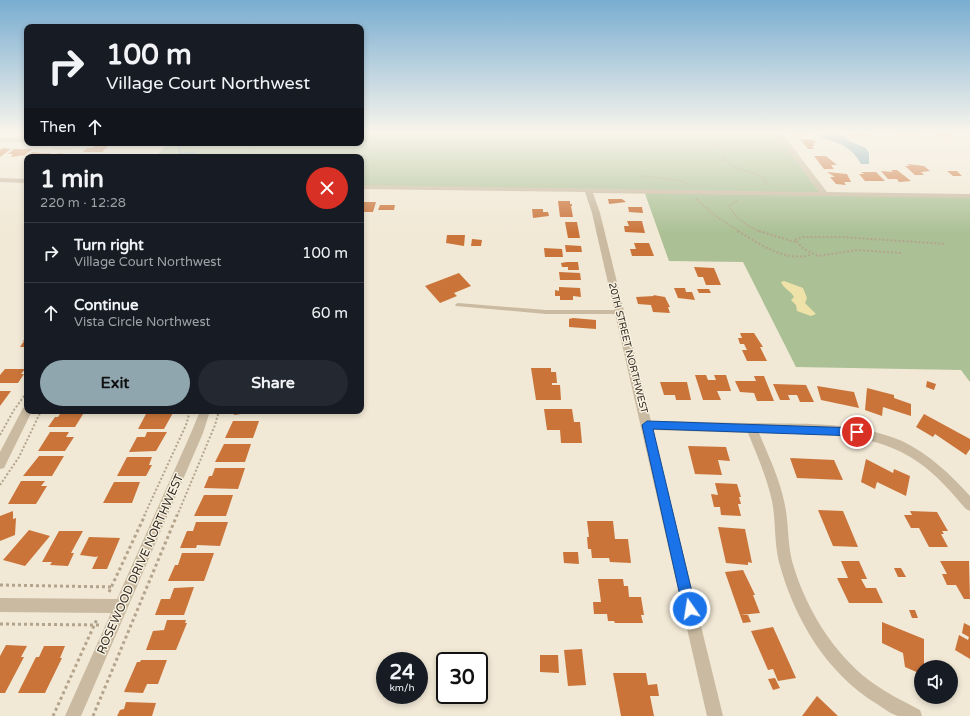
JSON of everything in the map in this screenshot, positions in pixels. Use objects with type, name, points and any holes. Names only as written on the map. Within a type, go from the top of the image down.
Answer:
[{"type":"street","points":[[803,165],[824,193]]},
{"type":"street","points":[[0,180],[24,181]]},
{"type":"street","points":[[364,187],[970,196]]},
{"type":"street","name":"20TH STREET NORTHWEST","points":[[588,190],[596,213],[618,312],[647,425],[715,716]]},
{"type":"street","points":[[0,464],[25,414]]},
{"type":"street","name":"ROSEWOOD DRIVE NORTHWEST","points":[[73,716],[197,433],[204,414]]},
{"type":"street","points":[[647,425],[846,430],[868,434],[889,440],[910,450],[932,464],[947,477],[970,505]]},
{"type":"street","points":[[752,428],[777,494],[786,561],[801,602],[815,630],[833,655],[857,680],[890,703],[914,716]]},
{"type":"street","points":[[0,605],[121,606]]},
{"type":"lane","points":[[458,305],[546,312],[618,312]]},
{"type":"path","points":[[641,176],[689,184],[702,205],[735,230],[792,257],[798,258],[810,254]]},
{"type":"path","points":[[901,253],[881,253],[858,250],[823,258],[810,254],[796,242],[795,239],[810,237],[866,237],[946,244]]},
{"type":"path","points":[[0,435],[14,410],[24,396]]},
{"type":"path","points":[[0,486],[19,457],[40,414]]},
{"type":"path","points":[[109,592],[186,425],[189,414]]},
{"type":"path","points":[[93,716],[215,425],[218,414]]},
{"type":"path","points":[[0,584],[112,587]]},
{"type":"path","points":[[53,716],[97,619]]},
{"type":"path","points":[[0,624],[100,625]]},
{"type":"green space","points":[[364,165],[803,165],[824,193],[970,197],[970,382],[961,370],[796,367],[743,262],[669,261],[644,191],[364,187]]},
{"type":"sand","points":[[784,281],[803,288],[807,298],[805,303],[816,314],[811,316],[797,311],[796,305],[791,300],[794,297],[781,282]]},
{"type":"building","points":[[821,165],[831,165],[834,169],[824,169]]},
{"type":"building","points":[[905,166],[924,166],[930,171],[921,172],[924,175],[915,175]]},
{"type":"building","points":[[891,170],[897,170],[911,181],[899,182],[897,179],[888,179],[881,171],[893,172]]},
{"type":"building","points":[[947,171],[957,171],[962,176],[953,176]]},
{"type":"building","points":[[827,172],[847,174],[851,182],[844,182],[846,185],[836,184],[830,177],[835,177]]},
{"type":"building","points":[[861,172],[876,172],[885,181],[865,181],[859,174],[864,174]]},
{"type":"building","points":[[608,199],[622,199],[626,202],[609,204]]},
{"type":"building","points":[[558,201],[570,201],[570,204],[572,204],[573,217],[560,217]]},
{"type":"building","points":[[364,202],[376,202],[373,212],[364,212]]},
{"type":"building","points":[[380,205],[395,205],[394,210],[378,210]]},
{"type":"building","points":[[628,207],[642,207],[643,213],[629,212]]},
{"type":"building","points":[[532,209],[543,209],[543,212],[548,212],[549,216],[533,218]]},
{"type":"building","points":[[627,221],[642,221],[645,233],[625,232],[624,226],[629,226]]},
{"type":"building","points":[[565,222],[577,222],[580,238],[568,238]]},
{"type":"building","points":[[447,235],[465,235],[464,246],[446,243]]},
{"type":"building","points":[[472,239],[482,240],[481,246],[471,246]]},
{"type":"building","points":[[634,243],[649,243],[654,256],[632,256],[630,249],[636,249]]},
{"type":"building","points":[[565,245],[581,246],[582,252],[566,252]]},
{"type":"building","points":[[544,248],[562,249],[563,257],[545,257]]},
{"type":"building","points":[[578,262],[579,270],[568,270],[568,267],[562,267],[561,263]]},
{"type":"building","points":[[694,267],[714,268],[721,285],[706,285],[703,277],[698,277]]},
{"type":"building","points":[[559,272],[580,273],[581,280],[560,280]]},
{"type":"building","points":[[459,273],[471,286],[454,293],[457,296],[440,303],[425,286]]},
{"type":"building","points":[[559,287],[580,288],[581,297],[573,296],[573,300],[560,300],[560,296],[555,296],[555,290],[559,291]]},
{"type":"building","points":[[674,288],[685,288],[686,292],[692,292],[695,300],[678,298]]},
{"type":"building","points":[[697,289],[709,289],[711,293],[699,293]]},
{"type":"building","points":[[653,295],[665,297],[670,307],[668,307],[670,313],[653,312],[651,305],[638,304],[636,297],[654,296]]},
{"type":"building","points":[[569,319],[596,320],[596,329],[569,327]]},
{"type":"building","points":[[740,333],[754,333],[763,347],[760,347],[767,361],[747,361],[742,350],[747,350],[744,344],[740,344],[738,338],[742,338]]},
{"type":"building","points":[[24,341],[24,347],[20,347]]},
{"type":"building","points":[[531,368],[551,368],[551,372],[556,372],[557,383],[552,383],[552,385],[560,385],[561,400],[536,400]]},
{"type":"building","points":[[5,369],[24,369],[21,374],[24,374],[18,383],[0,383],[0,375]]},
{"type":"building","points":[[695,375],[706,375],[708,380],[716,380],[714,375],[726,375],[731,391],[717,391],[721,400],[703,400]]},
{"type":"building","points":[[754,376],[764,376],[774,401],[757,401],[754,393],[740,392],[735,381],[756,381]]},
{"type":"building","points":[[927,381],[936,384],[934,390],[926,387]]},
{"type":"building","points":[[660,382],[687,382],[691,400],[676,400],[675,395],[664,395]]},
{"type":"building","points":[[773,384],[806,385],[814,402],[800,402],[797,395],[788,395],[790,400],[780,400]]},
{"type":"building","points":[[817,386],[854,392],[859,408],[821,400]]},
{"type":"building","points":[[867,388],[894,395],[894,398],[911,404],[911,416],[883,407],[882,416],[865,410]]},
{"type":"building","points":[[0,391],[11,391],[0,406]]},
{"type":"building","points":[[544,409],[572,409],[574,422],[580,422],[582,443],[561,443],[560,430],[547,430]]},
{"type":"building","points":[[60,414],[83,414],[75,427],[48,427],[55,417],[58,417]]},
{"type":"building","points":[[146,414],[172,414],[164,429],[138,429]]},
{"type":"building","points":[[924,414],[970,439],[970,449],[966,455],[935,434],[933,437],[916,427]]},
{"type":"building","points":[[233,421],[259,421],[253,438],[225,438]]},
{"type":"building","points":[[50,432],[69,432],[66,437],[74,437],[65,451],[38,451]]},
{"type":"building","points":[[147,432],[167,432],[156,451],[129,452],[137,437],[145,437]]},
{"type":"building","points":[[224,444],[251,444],[245,462],[215,462]]},
{"type":"building","points":[[688,446],[726,447],[730,461],[718,460],[722,475],[695,474]]},
{"type":"building","points":[[39,456],[64,456],[52,476],[23,476]]},
{"type":"building","points":[[127,457],[152,457],[149,465],[152,465],[146,476],[117,476]]},
{"type":"building","points":[[790,458],[834,460],[843,480],[797,478]]},
{"type":"building","points":[[866,459],[893,473],[894,469],[910,476],[906,496],[877,482],[875,489],[861,482]]},
{"type":"building","points":[[215,468],[245,468],[238,489],[204,488],[209,476],[212,476]]},
{"type":"building","points":[[21,481],[45,481],[41,486],[47,486],[36,504],[8,504]]},
{"type":"building","points":[[114,482],[140,482],[132,503],[103,503]]},
{"type":"building","points":[[715,483],[737,484],[741,497],[739,497],[741,504],[738,504],[741,516],[721,515],[720,507],[714,507],[711,494],[718,495]]},
{"type":"building","points":[[204,495],[233,495],[226,516],[194,516]]},
{"type":"building","points":[[818,510],[843,511],[858,547],[833,546]]},
{"type":"building","points":[[13,511],[13,519],[16,518],[15,535],[0,541],[0,516]]},
{"type":"building","points":[[910,511],[937,512],[948,531],[942,531],[944,534],[941,534],[948,547],[929,547],[919,528],[911,528],[904,515],[912,515]]},
{"type":"building","points":[[587,521],[613,521],[615,539],[628,539],[631,563],[610,562],[609,558],[592,558],[591,549],[588,549],[587,537],[589,537]]},
{"type":"building","points":[[196,522],[228,522],[220,546],[197,545],[196,548],[180,548],[187,531],[193,531]]},
{"type":"building","points":[[718,527],[745,529],[752,563],[748,562],[748,565],[726,563]]},
{"type":"building","points":[[29,530],[50,536],[25,566],[3,560]]},
{"type":"building","points":[[59,531],[83,531],[71,553],[74,553],[68,566],[50,565],[52,562],[42,562]]},
{"type":"building","points":[[89,537],[120,538],[107,569],[92,569],[98,556],[80,555]]},
{"type":"building","points":[[563,552],[578,552],[579,564],[564,563]]},
{"type":"building","points":[[182,553],[214,553],[204,581],[168,581],[175,565],[178,565]]},
{"type":"building","points":[[841,561],[859,561],[867,579],[861,579],[866,588],[876,588],[883,603],[849,603],[837,578],[848,578]]},
{"type":"building","points":[[940,561],[969,561],[970,599],[964,599],[956,585],[947,585],[942,574],[947,574]]},
{"type":"building","points":[[894,568],[901,568],[906,577],[898,577]]},
{"type":"building","points":[[743,570],[755,595],[753,595],[760,613],[740,615],[725,572]]},
{"type":"building","points":[[598,579],[623,579],[624,586],[628,586],[629,597],[641,597],[644,615],[641,615],[643,623],[615,623],[614,621],[608,621],[607,614],[594,614],[593,602],[601,602]]},
{"type":"building","points":[[194,587],[184,615],[155,615],[161,599],[170,599],[174,588]]},
{"type":"building","points":[[909,610],[915,610],[918,618],[912,618]]},
{"type":"building","points":[[740,615],[748,615],[751,622],[743,623]]},
{"type":"building","points":[[167,620],[186,620],[185,623],[187,623],[176,650],[146,650],[153,631],[164,630]]},
{"type":"building","points":[[882,622],[924,639],[924,660],[914,660],[914,671],[905,667],[903,653],[882,643]]},
{"type":"building","points":[[964,623],[970,626],[970,659],[955,650],[959,635],[968,640],[969,637],[962,633]]},
{"type":"building","points":[[773,627],[796,678],[778,681],[773,669],[768,670],[751,631]]},
{"type":"building","points":[[6,645],[27,646],[21,657],[24,657],[5,693],[0,693],[0,656]]},
{"type":"building","points":[[44,646],[65,646],[60,658],[62,658],[45,693],[18,693],[36,657],[39,657]]},
{"type":"building","points":[[582,649],[586,685],[568,686],[564,650]]},
{"type":"building","points":[[540,655],[558,655],[559,673],[540,672]]},
{"type":"building","points":[[141,660],[167,660],[158,684],[147,684],[143,693],[124,692],[137,662],[140,662]]},
{"type":"building","points":[[613,673],[646,673],[648,685],[657,684],[659,696],[650,696],[654,716],[621,716]]},
{"type":"building","points":[[775,678],[780,688],[773,690],[768,679]]},
{"type":"building","points":[[817,696],[838,716],[802,716]]},
{"type":"building","points":[[126,702],[156,703],[152,716],[117,716],[120,710],[124,709]]},
{"type":"route","points":[[690,609],[647,425],[846,430],[857,432]]}]
